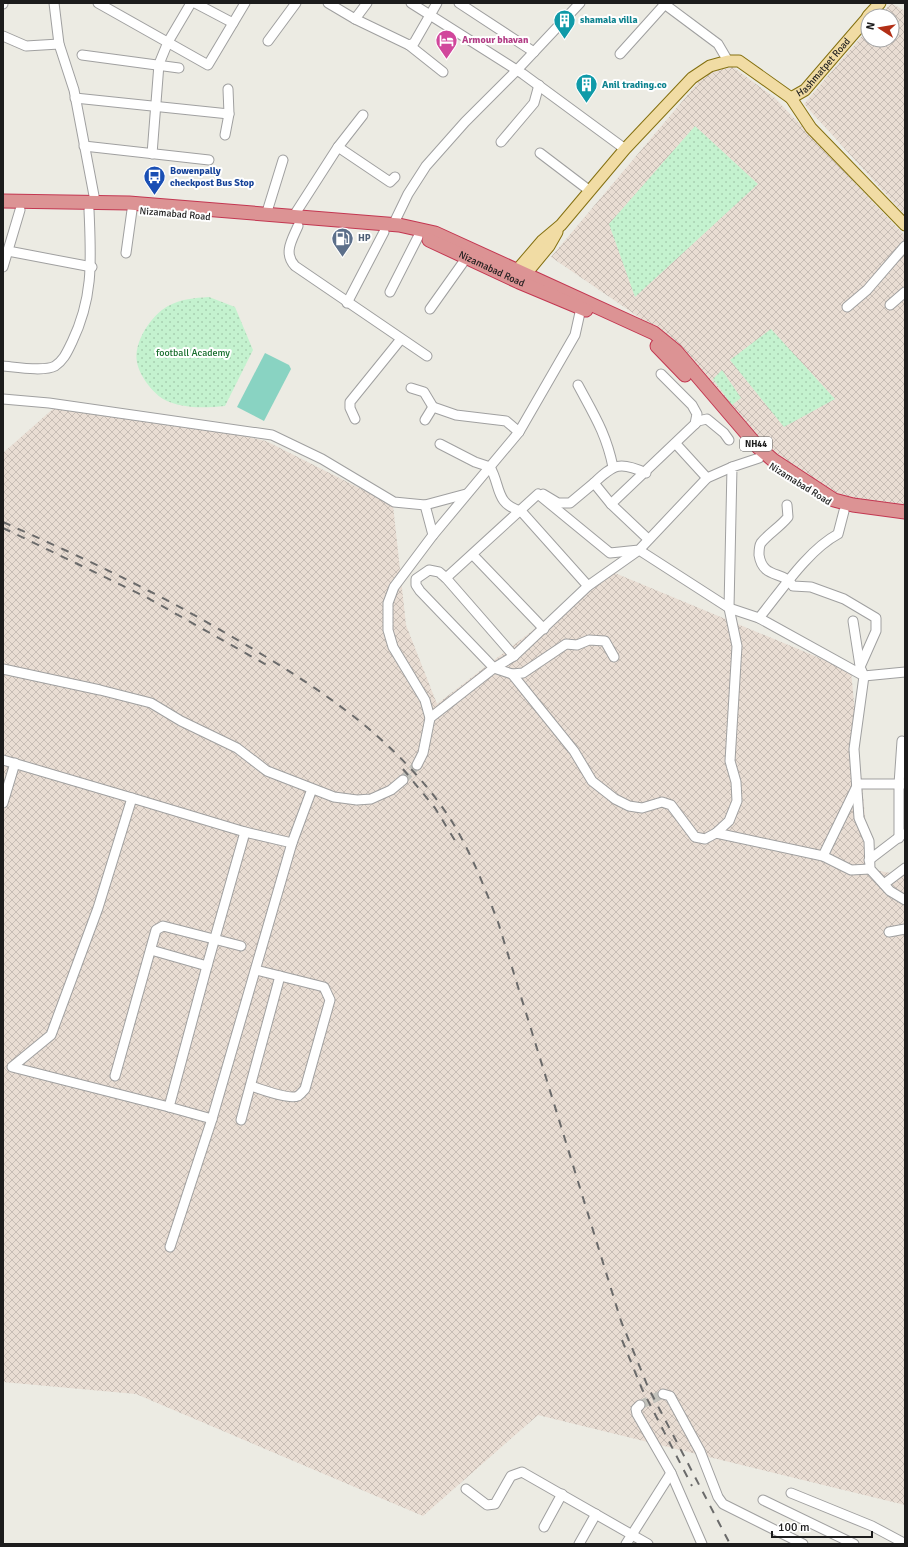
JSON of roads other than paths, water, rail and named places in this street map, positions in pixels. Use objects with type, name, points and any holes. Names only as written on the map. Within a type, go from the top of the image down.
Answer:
[{"type":"highway","name":"Nizamabad Road","points":[[3,200],[435,233],[581,308],[650,340],[664,352],[759,458],[821,499],[844,511],[885,518],[905,519]]},
{"type":"highway","name":"Nizamabad Road","points":[[3,209],[20,210],[92,206],[165,205],[266,215],[295,222]]},
{"type":"highway","name":"Nizamabad Road","points":[[389,229],[432,240],[467,257],[517,275],[638,324],[654,333],[676,351],[758,447],[772,460],[834,500],[853,505],[905,512]]},
{"type":"main road","name":"Hashmatpet Road","points":[[794,100],[805,90],[860,25]]},
{"type":"main road","name":"Hashmatpet Road","points":[[794,100],[860,30]]},
{"type":"main road","points":[[517,275],[542,241],[561,225],[625,149],[692,78],[703,69],[728,60],[739,61],[794,100],[811,128],[905,225]]},
{"type":"street","points":[[3,366],[40,369],[53,367],[64,358],[81,324],[92,267],[92,206],[84,146],[75,98],[60,44],[54,3]]},
{"type":"street","points":[[98,3],[208,65],[245,3]]},
{"type":"street","points":[[152,154],[159,64],[168,42],[191,3]]},
{"type":"street","points":[[195,3],[233,23]]},
{"type":"street","points":[[268,41],[296,3]]},
{"type":"street","points":[[328,3],[355,19],[409,45],[444,72]]},
{"type":"street","points":[[355,19],[367,3]]},
{"type":"street","points":[[412,3],[429,16],[539,85],[625,149]]},
{"type":"street","points":[[409,45],[414,43],[437,3]]},
{"type":"street","points":[[459,3],[534,52]]},
{"type":"street","points":[[347,303],[408,194],[426,166],[465,122],[517,70],[580,3]]},
{"type":"street","points":[[620,54],[664,4],[718,44],[728,60]]},
{"type":"street","points":[[3,36],[26,46],[60,44]]},
{"type":"street","points":[[82,55],[159,64],[179,68]]},
{"type":"street","points":[[501,142],[534,103],[539,85]]},
{"type":"street","points":[[225,135],[229,114],[228,89]]},
{"type":"street","points":[[75,98],[229,114]]},
{"type":"street","points":[[364,115],[338,147],[295,222],[288,250],[290,261],[347,303],[427,356]]},
{"type":"street","points":[[84,146],[209,160]]},
{"type":"street","points":[[338,147],[390,182],[395,177]]},
{"type":"street","points":[[540,153],[590,191]]},
{"type":"street","points":[[266,215],[283,160]]},
{"type":"street","points":[[3,267],[20,210]]},
{"type":"street","points":[[126,253],[132,210]]},
{"type":"street","points":[[390,292],[418,237]]},
{"type":"street","points":[[847,307],[867,290],[905,246]]},
{"type":"street","points":[[8,250],[92,267]]},
{"type":"street","points":[[430,308],[467,257]]},
{"type":"street","points":[[890,305],[905,292]]},
{"type":"street","points":[[417,765],[423,753],[430,718],[425,700],[393,647],[388,630],[388,603],[394,587],[433,535],[519,432],[575,335],[581,308]]},
{"type":"street","points":[[355,419],[350,408],[350,402],[401,339]]},
{"type":"street","points":[[661,374],[692,405],[697,414],[695,424]]},
{"type":"street","points":[[578,385],[600,424],[608,443],[613,467]]},
{"type":"street","points":[[411,388],[424,392],[433,407],[456,415],[506,421],[519,432]]},
{"type":"street","points":[[3,399],[49,403],[272,435],[322,459],[394,502],[425,505],[466,494]]},
{"type":"street","points":[[425,420],[433,407]]},
{"type":"street","points":[[611,504],[646,473],[698,421],[707,419],[724,433],[729,440]]},
{"type":"street","points":[[440,444],[475,462],[490,466],[497,479],[500,496],[510,508],[521,511],[588,586]]},
{"type":"street","points":[[676,444],[707,478]]},
{"type":"street","points":[[430,718],[494,668],[514,656],[588,586],[639,550],[707,478],[732,467],[759,458]]},
{"type":"street","points":[[538,494],[546,495],[558,503],[570,504],[609,468],[627,465],[646,473]]},
{"type":"street","points":[[512,674],[574,751],[592,781],[615,799],[629,806],[642,808],[662,802],[671,805],[695,838],[705,839],[716,833],[729,821],[737,801],[736,782],[730,761],[737,646],[729,608],[732,467]]},
{"type":"street","points":[[594,483],[611,504],[648,539]]},
{"type":"street","points":[[446,578],[538,494]]},
{"type":"street","points":[[538,494],[610,553],[639,550],[729,608],[759,618],[864,676],[905,672]]},
{"type":"street","points":[[425,505],[433,535]]},
{"type":"street","points":[[787,505],[788,517],[780,527],[761,543],[758,550],[760,561],[765,570],[790,581],[793,586],[811,586],[844,599],[876,618],[876,631],[860,666]]},
{"type":"street","points":[[759,618],[806,560],[831,538],[838,534],[844,511]]},
{"type":"street","points":[[473,554],[544,629]]},
{"type":"street","points":[[514,656],[446,578],[439,572],[429,570],[424,571],[415,582],[420,591],[494,668],[512,674],[523,673],[566,644],[577,645],[589,640],[605,641],[614,656]]},
{"type":"street","points":[[853,621],[860,666],[864,676],[854,749],[856,778],[858,784],[859,818],[870,841],[870,865],[890,891],[905,900]]},
{"type":"street","points":[[3,669],[100,690],[151,704],[181,721],[237,748],[267,770],[334,797],[364,800],[371,799],[391,790],[403,780]]},
{"type":"street","points":[[716,833],[823,856],[851,870],[870,865],[902,835],[902,741]]},
{"type":"street","points":[[3,760],[245,832],[292,843]]},
{"type":"street","points":[[3,803],[15,763]]},
{"type":"street","points":[[823,856],[858,784]]},
{"type":"street","points":[[858,784],[902,784]]},
{"type":"street","points":[[170,1247],[212,1119],[292,843],[312,789]]},
{"type":"street","points":[[7,1065],[51,1035],[98,908],[132,798]]},
{"type":"street","points":[[169,1107],[245,832]]},
{"type":"street","points":[[884,884],[905,868]]},
{"type":"street","points":[[115,1076],[156,930],[163,926],[241,946]]},
{"type":"street","points":[[889,932],[905,929]]},
{"type":"street","points":[[150,950],[207,966]]},
{"type":"street","points":[[251,1086],[289,1097],[297,1096],[305,1089],[330,1000],[324,988],[256,970]]},
{"type":"street","points":[[241,1120],[280,976]]},
{"type":"street","points":[[7,1065],[212,1119]]},
{"type":"street","points":[[663,1394],[670,1396],[700,1450],[718,1497],[723,1504],[803,1544]]},
{"type":"street","points":[[640,1405],[636,1409],[637,1414],[671,1474],[702,1544]]},
{"type":"street","points":[[466,1489],[488,1505],[495,1504],[511,1476],[522,1472],[648,1544]]},
{"type":"street","points":[[626,1544],[671,1474]]},
{"type":"street","points":[[791,1493],[872,1526],[902,1542],[901,1544]]},
{"type":"street","points":[[544,1526],[562,1494]]},
{"type":"street","points":[[762,1500],[854,1544]]},
{"type":"street","points":[[579,1544],[596,1514]]},
{"type":"tunnel","points":[[403,780],[417,765]]},
{"type":"tunnel","points":[[640,1405],[663,1394]]},
{"type":"railway","points":[[3,522],[95,564],[202,619],[305,681],[377,736],[400,757],[440,804],[466,846],[498,922],[621,1321],[648,1387],[730,1544]]},
{"type":"railway","points":[[3,528],[146,597],[272,668]]},
{"type":"railway","points":[[403,769],[435,808],[459,847]]},
{"type":"railway","points":[[622,1340],[642,1389],[692,1486]]},
{"type":"place","name":"shamala villa","points":[[565,40]]},
{"type":"place","name":"Armour bhavan","points":[[447,60]]},
{"type":"place","name":"Anil trading.co","points":[[586,104]]},
{"type":"place","name":"Bowenpally checkpost Bus Stop","points":[[155,196]]},
{"type":"place","name":"HP","points":[[342,258]]},
{"type":"park label","name":"football Academy","points":[[193,353]]}]
